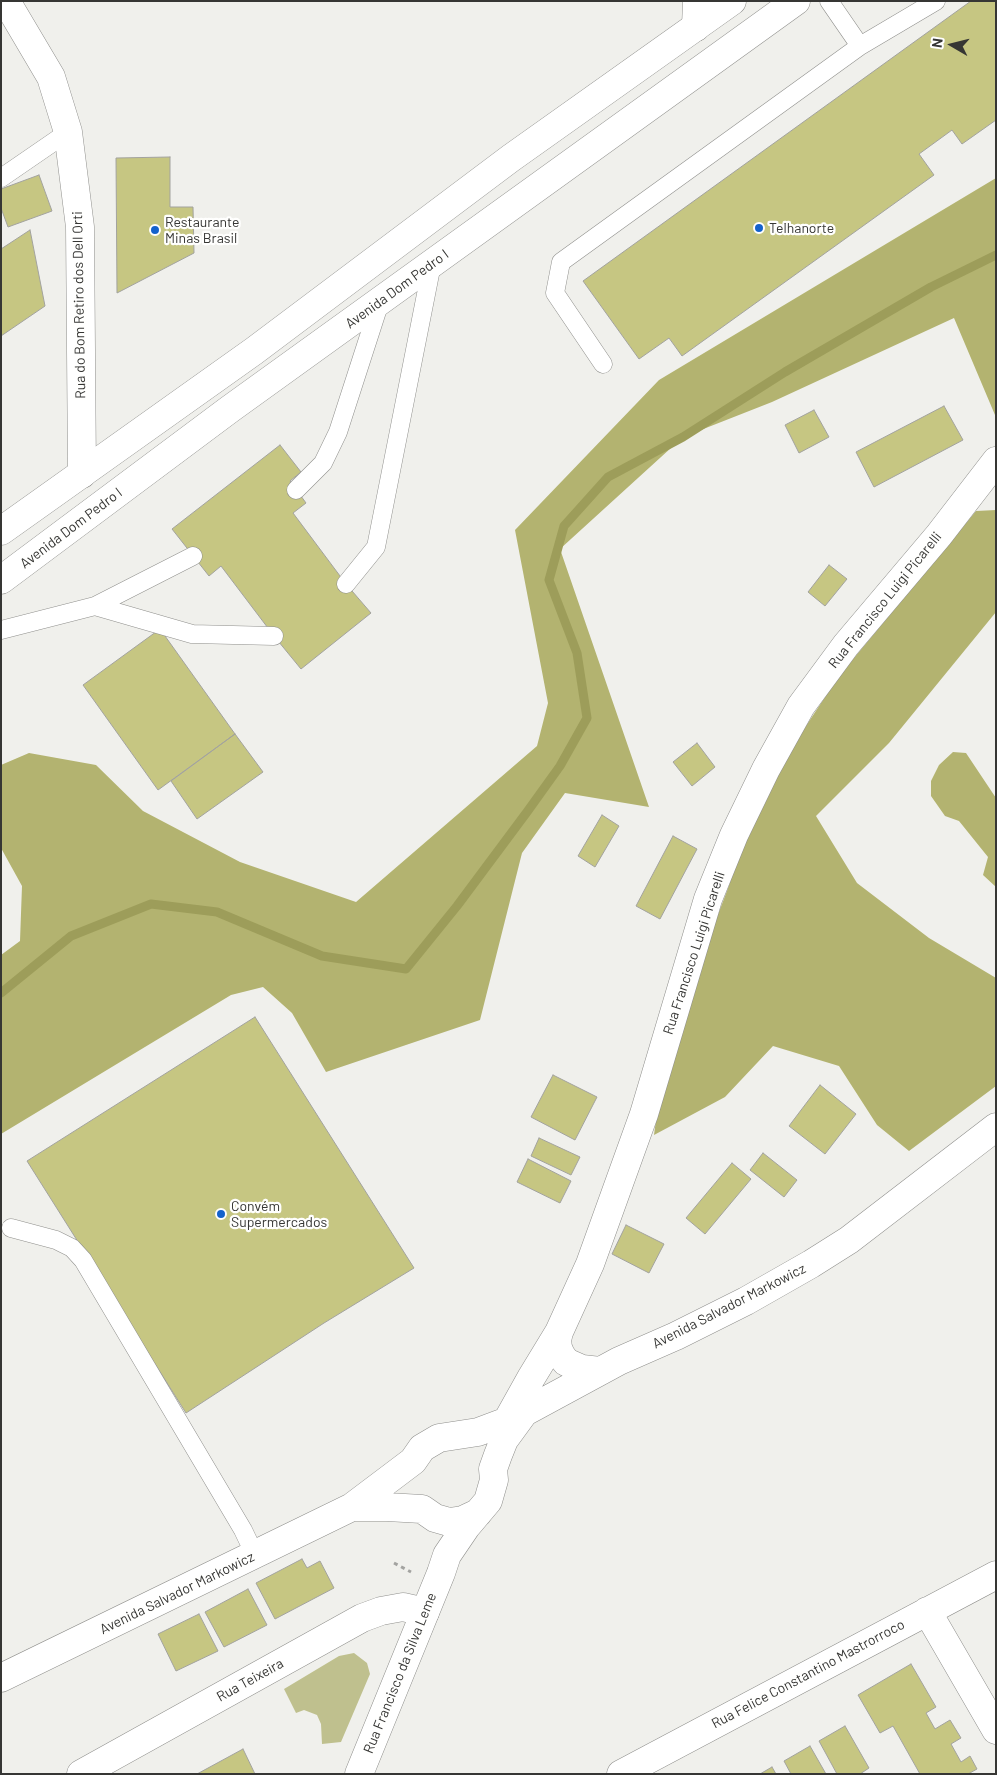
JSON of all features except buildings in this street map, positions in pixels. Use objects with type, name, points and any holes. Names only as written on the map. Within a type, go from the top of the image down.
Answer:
[{"type":"street","name":"Rua do Bom Retiro dos Dell Orti","points":[[6,1],[51,77],[68,132],[80,227],[82,474]]},
{"type":"street","points":[[1,531],[254,351],[511,158],[696,14],[732,1]]},
{"type":"street","name":"Avenida Dom Pedro I","points":[[1,580],[230,409],[796,1]]},
{"type":"street","name":"Rua Francisco Luigi Picarelli","points":[[493,1469],[504,1440],[548,1349],[559,1332],[590,1264],[644,1114],[708,899],[734,835],[766,769],[801,706],[846,645],[939,535],[996,461]]},
{"type":"street","name":"Avenida Salvador Markowicz","points":[[460,1436],[478,1432],[515,1417],[600,1370],[746,1301],[811,1264],[849,1240],[996,1127]]},
{"type":"street","points":[[559,1332],[558,1348],[566,1362],[582,1369],[600,1370]]},
{"type":"street","points":[[460,1436],[477,1443],[490,1459],[494,1480],[488,1501],[478,1513],[463,1520],[449,1522],[435,1518],[422,1509],[388,1507],[352,1508],[413,1461],[422,1448],[439,1438],[460,1436]]},
{"type":"street","points":[[413,1461],[410,1480],[413,1496],[422,1509],[434,1540],[442,1573]]},
{"type":"street","name":"Avenida Salvador Markowicz","points":[[1,1678],[352,1508]]},
{"type":"street","name":"Rua Francisco da Silva Leme","points":[[359,1774],[442,1573],[447,1555],[455,1541],[478,1513]]},
{"type":"street","name":"Rua Felice Constantino Mastrorroco","points":[[621,1774],[996,1575]]},
{"type":"street","name":"Rua Teixeira","points":[[81,1774],[362,1618],[380,1611],[403,1607],[425,1612]]},
{"type":"street","points":[[927,1611],[996,1730]]},
{"type":"lane","points":[[829,1],[860,46]]},
{"type":"lane","points":[[603,364],[555,293],[561,262],[860,46],[931,3]]},
{"type":"lane","points":[[1,178],[68,132]]},
{"type":"lane","points":[[346,584],[376,547],[432,264]]},
{"type":"lane","points":[[296,490],[323,464],[338,432],[380,302]]},
{"type":"lane","points":[[1,630],[95,606],[193,556]]},
{"type":"lane","points":[[95,606],[192,634],[274,636]]},
{"type":"lane","points":[[11,1228],[56,1240],[72,1248],[83,1260],[243,1530],[255,1555]]},
{"type":"green space","points":[[354,1653],[367,1663],[370,1674],[341,1742],[322,1744],[321,1724],[317,1715],[304,1710],[296,1713],[284,1689],[339,1656]]},
{"type":"shaded area","points":[[996,178],[995,415],[954,318],[772,402],[683,437],[560,549],[649,807],[565,793],[522,853],[480,1020],[326,1072],[292,1013],[263,987],[231,995],[1,1134],[1,955],[20,941],[22,886],[1,848],[1,765],[29,753],[96,765],[143,811],[240,862],[356,902],[537,746],[548,703],[515,530],[659,380]]},
{"type":"shaded area","points":[[996,510],[996,612],[889,743],[816,816],[857,883],[929,938],[996,978],[996,1086],[909,1151],[877,1125],[839,1066],[773,1046],[725,1097],[654,1135],[665,1053],[727,891],[759,797],[839,676],[976,511]]},
{"type":"shaded area","points":[[953,752],[966,753],[996,798],[996,887],[983,875],[988,857],[959,821],[945,816],[931,796],[931,781],[939,765]]},
{"type":"waterway","points":[[1,993],[71,936],[151,904],[217,912],[322,956],[406,969],[457,906],[527,812],[560,766],[587,718],[577,653],[549,580],[564,526],[608,477],[683,437],[785,372],[931,287],[996,255]]},
{"type":"place","name":"Telhanorte","points":[[759,228]]},
{"type":"place","name":"Restaurante Minas Brasil","points":[[155,230]]},
{"type":"place","name":"Convém Supermercados","points":[[221,1214]]}]
